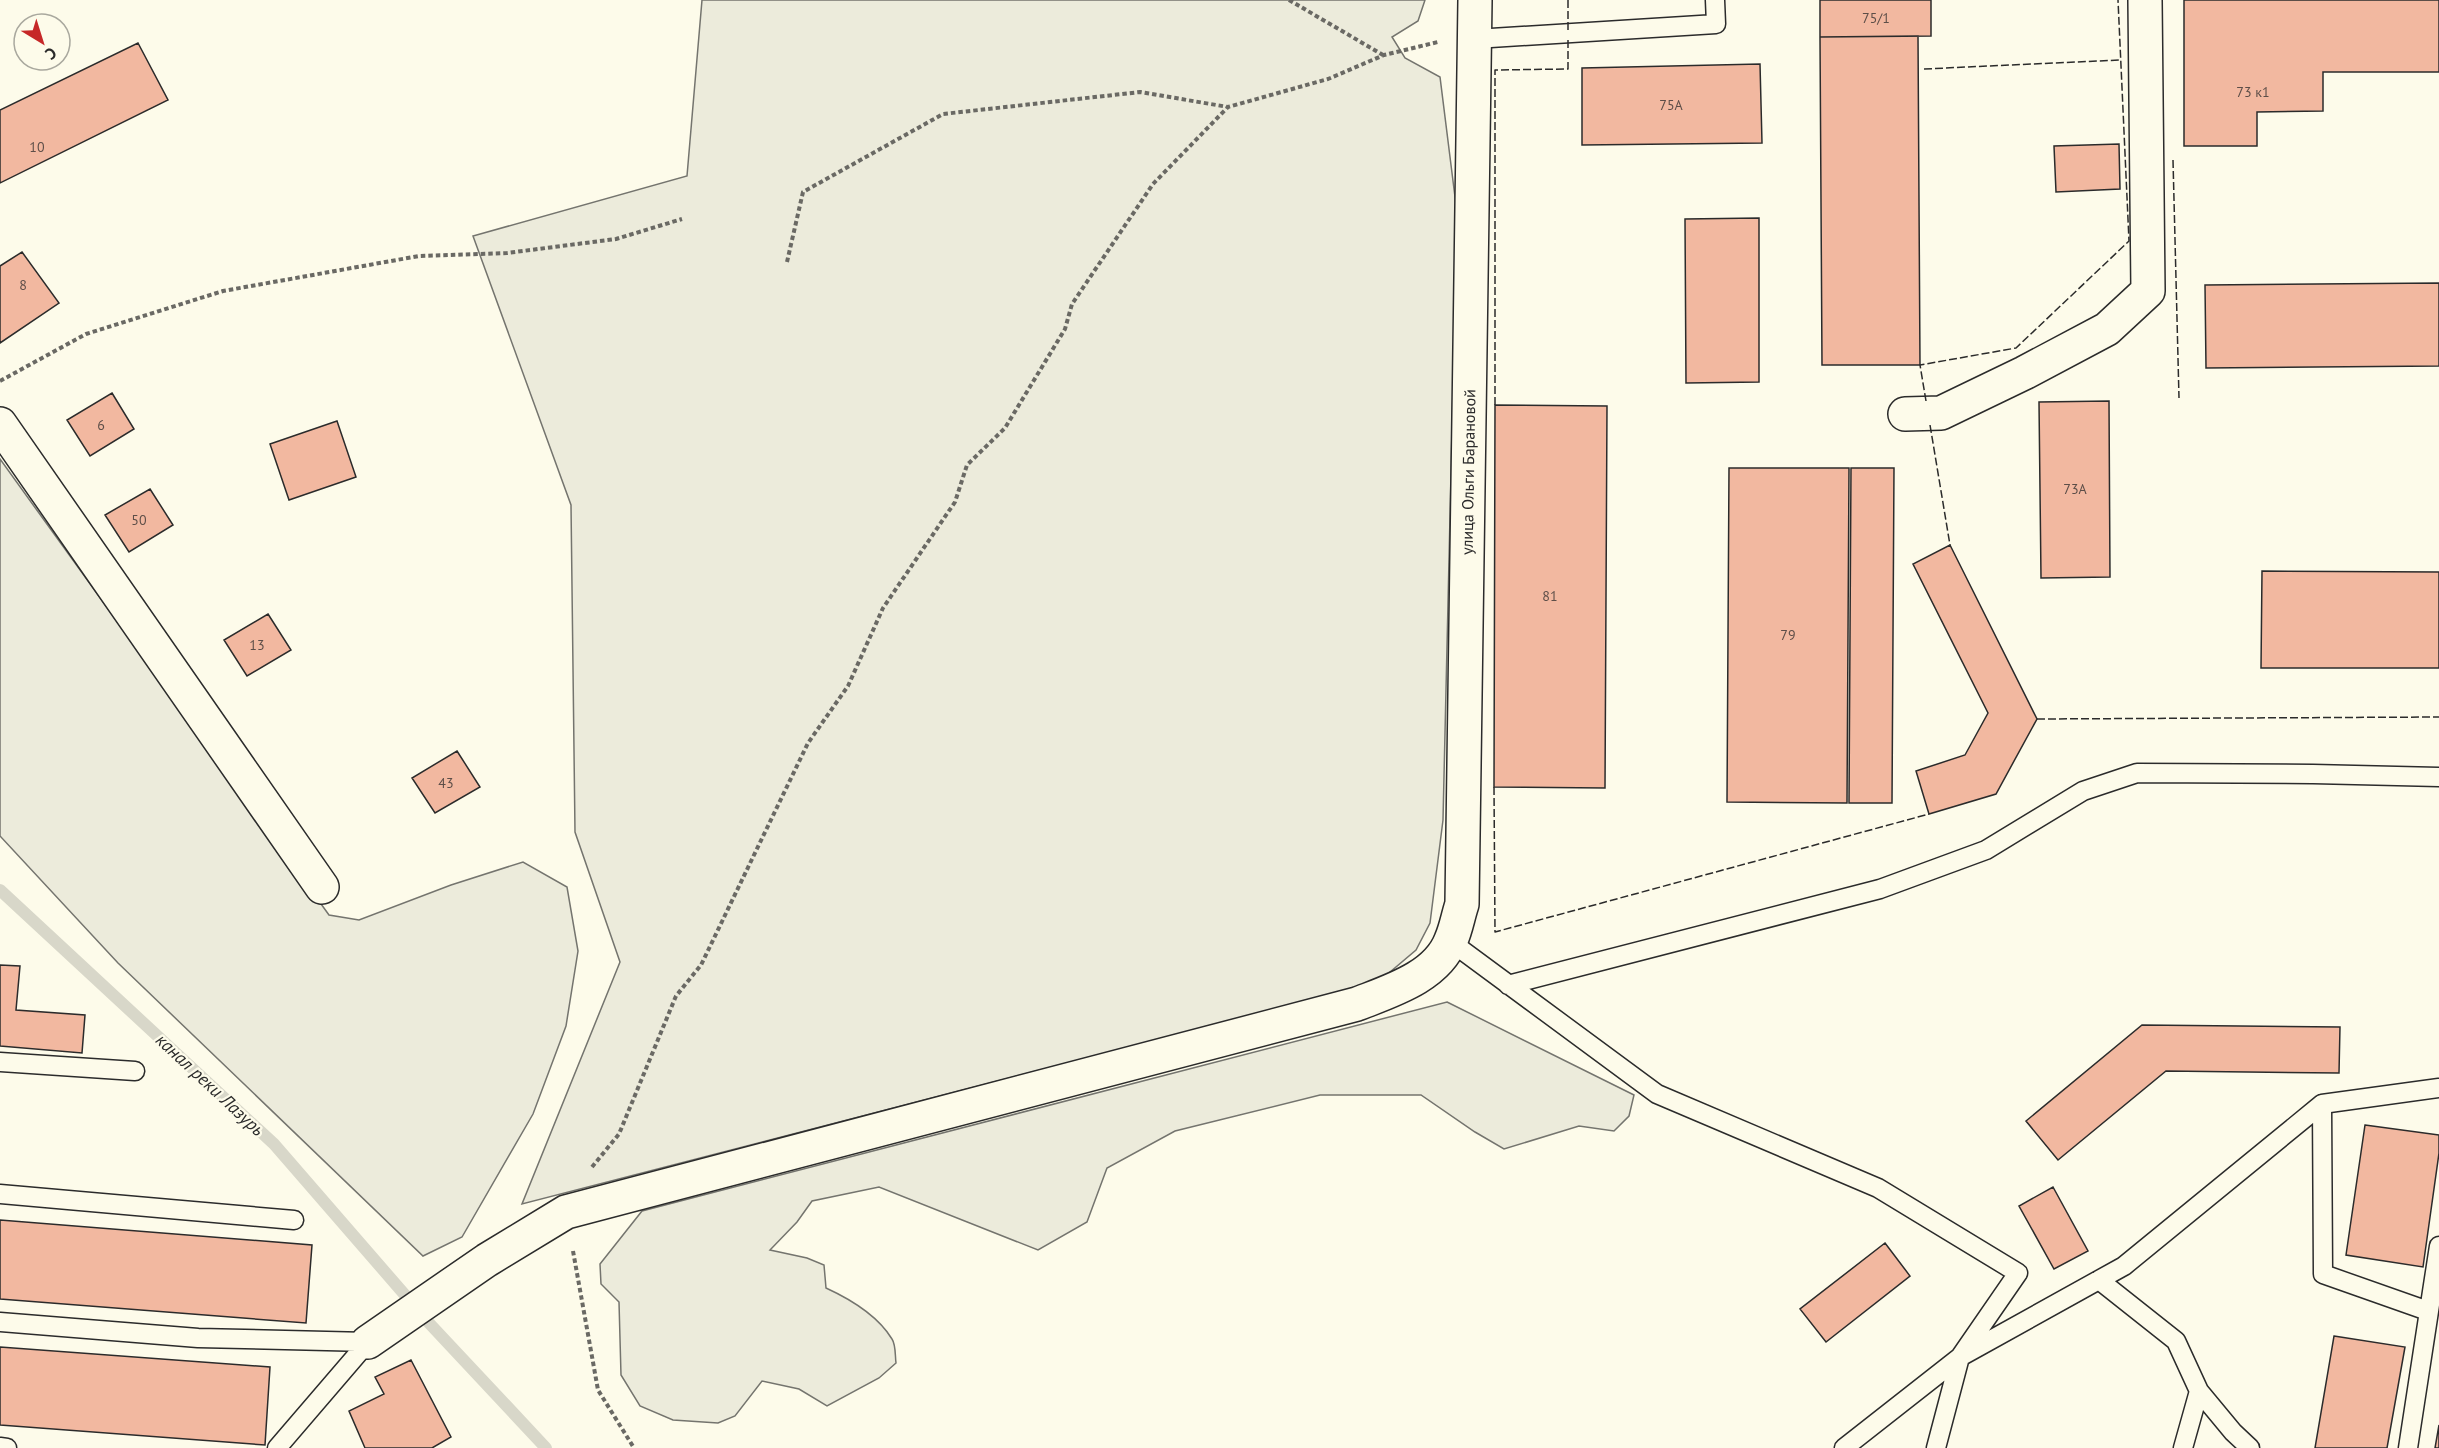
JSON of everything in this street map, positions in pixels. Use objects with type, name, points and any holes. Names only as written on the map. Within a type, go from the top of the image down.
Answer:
[{"type":"street","name":"улица Ольги Барановой","points":[[1451,942],[1462,904],[1475,0]]},
{"type":"street","points":[[1905,414],[1941,413],[2024,373],[2108,329],[2148,291],[2145,0]]},
{"type":"street","points":[[0,424],[322,887]]},
{"type":"street","points":[[368,1342],[487,1260],[566,1212],[1357,1004],[1404,986],[1436,963],[1451,942]]},
{"type":"lane","points":[[1475,39],[1716,24],[1715,0]]},
{"type":"lane","points":[[1508,985],[1880,889],[1986,850],[2083,790],[2137,773],[2439,777]]},
{"type":"lane","points":[[1451,942],[1657,1094],[1878,1188],[2018,1273],[1960,1357],[1936,1448]]},
{"type":"lane","points":[[0,1062],[135,1071]]},
{"type":"lane","points":[[1844,1448],[1960,1357],[2124,1266],[2322,1104],[2439,1088]]},
{"type":"lane","points":[[2322,1104],[2323,1274],[2428,1311]]},
{"type":"lane","points":[[0,1194],[294,1220]]},
{"type":"lane","points":[[2408,1448],[2439,1246]]},
{"type":"lane","points":[[2099,1280],[2176,1341],[2199,1391],[2233,1432],[2250,1448]]},
{"type":"lane","points":[[0,1322],[198,1338],[368,1342]]},
{"type":"lane","points":[[277,1448],[368,1342]]},
{"type":"lane","points":[[2183,1448],[2199,1391]]},
{"type":"lane","points":[[0,1448],[7,1448]]},
{"type":"path","points":[[1289,0],[1384,55]]},
{"type":"path","points":[[787,262],[803,192],[943,114],[1140,92],[1228,107],[1328,79],[1384,55],[1430,42],[1475,39]]},
{"type":"path","points":[[634,1448],[598,1390],[566,1212],[580,1180],[619,1134],[676,996],[701,965],[808,743],[848,686],[883,608],[955,502],[967,465],[1005,428],[1065,329],[1072,304],[1154,184],[1228,107]]},
{"type":"path","points":[[0,381],[86,334],[223,291],[418,256],[507,253],[616,239],[682,219]]},
{"type":"shaded area","points":[[702,0],[1425,0],[1418,21],[1392,37],[1405,58],[1440,77],[1457,213],[1443,820],[1430,923],[1416,950],[1377,983],[522,1204],[620,962],[575,832],[571,505],[473,236],[687,176]]},
{"type":"shaded area","points":[[0,459],[329,915],[359,920],[451,885],[523,862],[567,887],[578,951],[566,1026],[533,1114],[462,1237],[423,1256],[118,963],[0,836]]},
{"type":"shaded area","points":[[1447,1002],[1634,1095],[1629,1116],[1614,1131],[1579,1126],[1504,1149],[1421,1095],[1320,1095],[1175,1131],[1107,1168],[1087,1222],[1038,1250],[879,1187],[812,1201],[797,1222],[770,1250],[807,1258],[824,1265],[826,1288],[854,1303],[879,1323],[893,1341],[896,1363],[879,1378],[827,1406],[799,1389],[762,1381],[735,1416],[718,1423],[673,1420],[640,1406],[621,1375],[619,1302],[601,1284],[600,1264],[642,1211]]},
{"type":"building","points":[[1820,0],[1931,0],[1931,36],[1820,37]]},
{"type":"building","points":[[2184,0],[2439,0],[2439,72],[2323,72],[2323,111],[2257,112],[2257,146],[2184,146]]},
{"type":"building","points":[[1918,36],[1920,365],[1822,365],[1820,37]]},
{"type":"building","points":[[138,43],[168,100],[0,183],[0,110]]},
{"type":"building","points":[[1760,64],[1762,143],[1582,145],[1582,68]]},
{"type":"building","points":[[2119,144],[2120,189],[2056,192],[2054,146]]},
{"type":"building","points":[[1759,218],[1759,382],[1686,383],[1685,219]]},
{"type":"building","points":[[22,252],[59,303],[0,343],[0,266]]},
{"type":"building","points":[[2439,283],[2439,366],[2206,368],[2205,285]]},
{"type":"building","points":[[112,393],[134,429],[90,456],[67,420]]},
{"type":"building","points":[[2109,401],[2110,577],[2041,578],[2039,402]]},
{"type":"building","points":[[1495,405],[1607,406],[1605,788],[1494,787]]},
{"type":"building","points":[[337,421],[356,477],[289,500],[270,444]]},
{"type":"building","points":[[1729,468],[1849,468],[1847,803],[1727,802]]},
{"type":"building","points":[[1851,468],[1894,468],[1892,803],[1849,803]]},
{"type":"building","points":[[150,489],[173,525],[129,552],[105,515]]},
{"type":"building","points":[[1950,545],[2037,719],[1996,794],[1929,814],[1916,771],[1965,755],[1988,713],[1913,564]]},
{"type":"building","points":[[2262,571],[2439,572],[2439,668],[2261,668]]},
{"type":"building","points":[[268,614],[291,650],[247,676],[224,640]]},
{"type":"building","points":[[457,751],[480,787],[435,813],[412,778]]},
{"type":"building","points":[[0,965],[20,966],[16,1010],[85,1015],[82,1053],[0,1046]]},
{"type":"building","points":[[2142,1025],[2340,1027],[2339,1073],[2166,1071],[2058,1160],[2026,1121]]},
{"type":"building","points":[[2365,1125],[2439,1135],[2439,1153],[2423,1267],[2346,1255]]},
{"type":"building","points":[[2053,1187],[2088,1251],[2054,1269],[2019,1206]]},
{"type":"building","points":[[0,1220],[312,1245],[306,1323],[0,1299]]},
{"type":"building","points":[[1885,1243],[1910,1276],[1826,1342],[1800,1309]]},
{"type":"building","points":[[2334,1336],[2405,1347],[2387,1448],[2315,1448]]},
{"type":"building","points":[[0,1347],[270,1367],[265,1445],[0,1425]]},
{"type":"building","points":[[411,1360],[451,1437],[432,1448],[365,1448],[349,1411],[384,1394],[375,1377]]},
{"type":"building","points":[[2439,1425],[2439,1448],[2435,1448]]},
{"type":"waterway","name":"канал реки Лазурь","points":[[0,890],[274,1144],[405,1295]]},
{"type":"waterway","name":"канал реки Лазурь","points":[[429,1323],[546,1448]]},
{"type":"fence","points":[[1568,0],[1568,30]]},
{"type":"fence","points":[[1926,401],[1920,365],[2016,348],[2129,241],[2118,0]]},
{"type":"fence","points":[[1495,405],[1495,70],[1568,69],[1568,39]]},
{"type":"fence","points":[[1924,69],[2120,60]]},
{"type":"fence","points":[[2173,160],[2179,398]]},
{"type":"fence","points":[[1930,425],[1950,545]]},
{"type":"fence","points":[[2037,719],[2439,717]]},
{"type":"fence","points":[[1494,787],[1495,932],[1929,814]]}]
